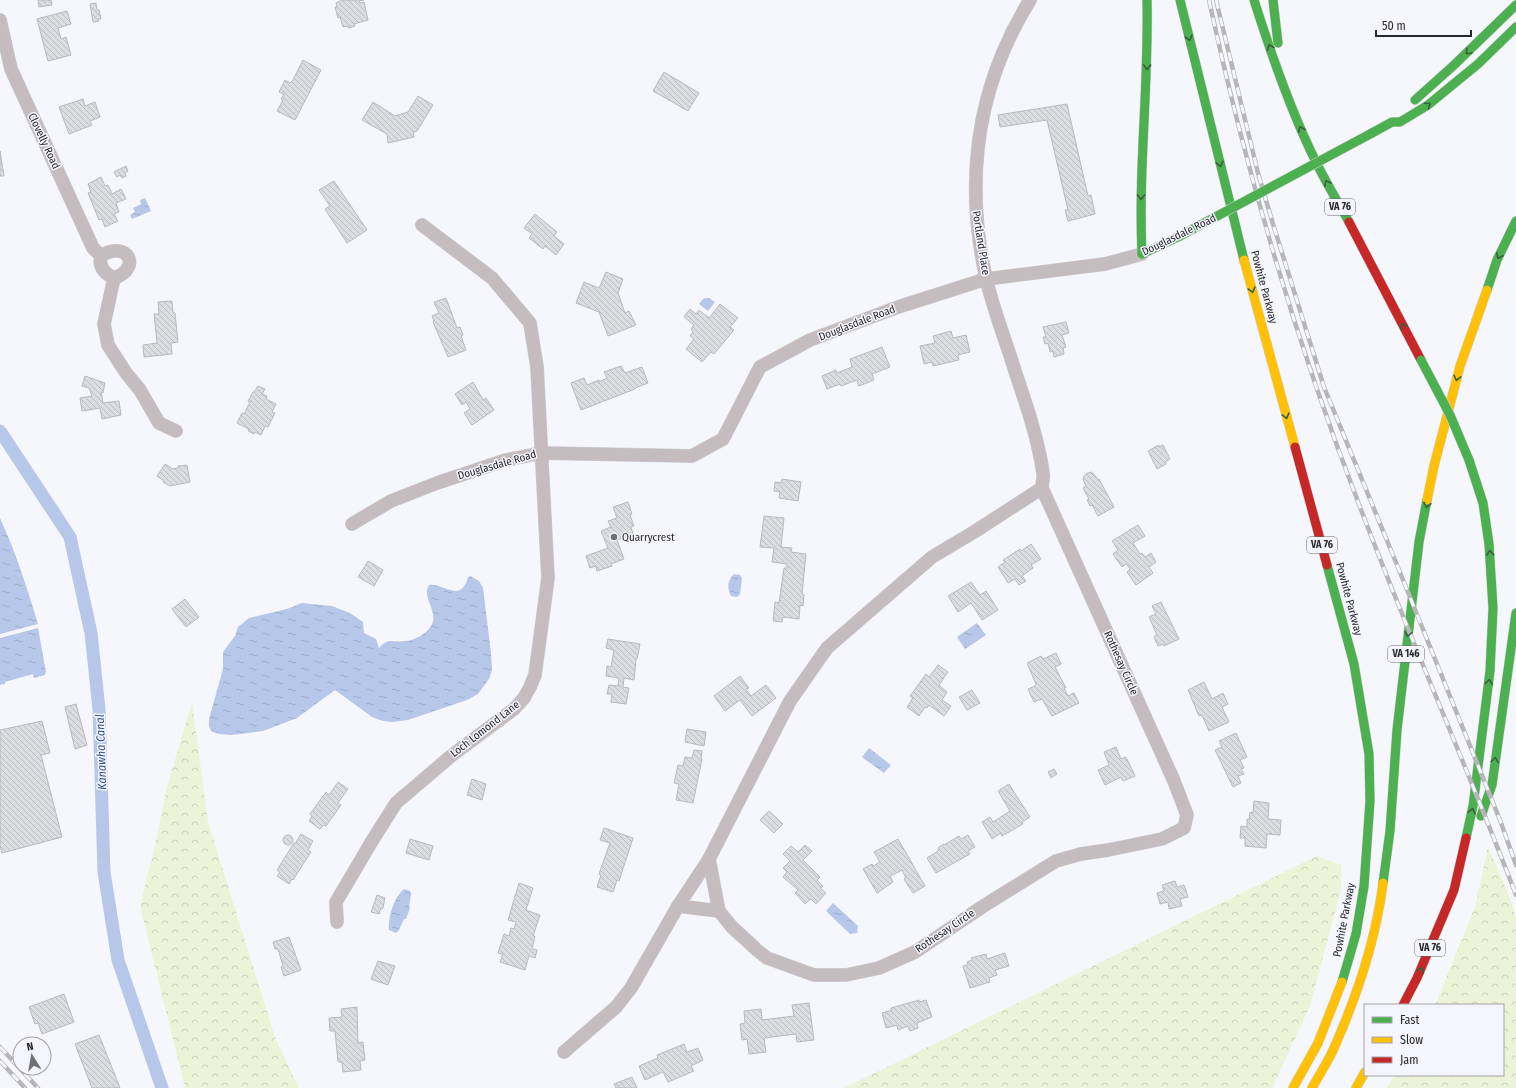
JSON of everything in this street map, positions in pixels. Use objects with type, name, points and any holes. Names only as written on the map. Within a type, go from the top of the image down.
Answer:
[{"type":"main road","points":[[1142,254],[1140,230],[1141,176],[1146,100],[1147,0]]},
{"type":"main road","name":"Powhite Parkway","points":[[1180,0],[1237,235],[1354,664],[1369,754],[1370,802],[1368,842],[1364,886],[1356,934],[1341,987],[1321,1036],[1293,1088]]},
{"type":"main road","name":"VA 76","points":[[1254,0],[1265,36],[1288,97],[1315,160],[1450,415],[1469,460],[1483,503],[1489,544],[1493,608],[1490,671],[1473,806],[1454,890],[1417,978],[1404,1004]]},
{"type":"main road","points":[[1273,0],[1277,38],[1288,97]]},
{"type":"main road","name":"Douglasdale Road","points":[[1392,122],[1396,115],[1424,93],[1516,5]]},
{"type":"main road","name":"Douglasdale Road","points":[[1142,254],[1180,236],[1392,122],[1400,122],[1428,105],[1478,64],[1516,27]]},
{"type":"main road","name":"VA 146","points":[[1312,1088],[1334,1049],[1356,992],[1373,935],[1382,892],[1390,830],[1397,730],[1420,542],[1434,466],[1460,366],[1497,260],[1516,220]]},
{"type":"main road","points":[[1454,890],[1492,785],[1516,613]]},
{"type":"main road","points":[[1356,1088],[1364,1074]]},
{"type":"street","name":"Portland Place","points":[[1030,0],[1006,41],[989,87],[982,119],[974,189],[976,214],[986,279],[1031,422],[1044,474],[1042,488]]},
{"type":"street","name":"Clovelly Road","points":[[0,20],[10,69],[93,248],[102,256],[100,261],[101,268],[109,276],[114,278]]},
{"type":"street","name":"Loch Lomond Lane","points":[[337,922],[336,902],[396,803],[452,756],[514,709],[524,698],[535,675],[548,578],[538,367],[530,323],[492,278],[422,225]]},
{"type":"street","points":[[102,256],[109,251],[126,253],[129,256],[130,265],[122,275],[114,278],[104,324],[108,345],[126,373],[140,390],[159,423],[176,431]]},
{"type":"street","name":"Douglasdale Road","points":[[352,524],[391,501],[438,483],[506,460],[541,453],[692,456],[723,439],[760,367],[810,340],[898,307],[986,279],[1105,264],[1142,254]]},
{"type":"street","points":[[564,1052],[616,1007],[627,993],[678,906],[709,859],[790,701],[827,648],[932,557],[1042,488]]},
{"type":"street","name":"Rothesay Circle","points":[[709,859],[719,910],[732,927],[767,958],[814,974],[846,975],[879,968],[915,952],[985,904],[1056,861],[1081,854],[1162,839],[1184,828],[1187,815],[1174,781],[1042,488]]},
{"type":"street","points":[[678,906],[719,910]]},
{"type":"green space","points":[[192,702],[208,822],[276,1040],[299,1088],[185,1088],[140,906],[156,841],[167,787]]},
{"type":"green space","points":[[1488,847],[1508,893],[1516,917],[1516,1088],[1387,1088],[1394,1076],[1504,1076],[1504,1004],[1435,1004],[1475,907]]},
{"type":"green space","points":[[1317,856],[1341,865],[1341,890],[1310,1006],[1272,1088],[844,1088]]},
{"type":"water","points":[[145,198],[151,211],[132,219],[130,215],[135,212],[133,208],[141,204],[140,200]]},
{"type":"water","points":[[706,298],[709,298],[715,302],[708,311],[699,304]]},
{"type":"water","points":[[0,518],[16,557],[38,624],[0,634]]},
{"type":"water","points":[[734,574],[740,575],[742,578],[740,594],[737,597],[731,596],[728,587],[730,579]]},
{"type":"water","points":[[470,576],[479,581],[483,588],[491,653],[492,670],[489,679],[478,694],[467,700],[408,720],[392,722],[383,721],[372,717],[335,690],[297,718],[263,731],[231,735],[219,734],[211,731],[209,719],[223,669],[223,652],[235,636],[238,627],[249,618],[287,609],[302,603],[332,606],[350,613],[363,622],[364,633],[376,639],[379,648],[388,641],[408,641],[416,638],[429,629],[433,621],[433,616],[427,595],[429,585],[435,585],[457,591],[465,585],[468,577]]},
{"type":"water","points":[[977,623],[986,635],[965,649],[957,637]]},
{"type":"water","points":[[38,628],[46,672],[45,675],[34,678],[33,674],[5,682],[5,684],[0,685],[0,638]]},
{"type":"water","points":[[869,748],[891,765],[884,773],[862,757]]},
{"type":"water","points":[[404,889],[410,891],[411,894],[410,908],[406,919],[404,919],[396,933],[389,930],[392,908],[397,897]]},
{"type":"water","points":[[833,903],[858,926],[857,933],[850,934],[826,911]]},
{"type":"building","points":[[38,0],[51,0],[52,5],[39,7]]},
{"type":"building","points":[[342,0],[364,0],[359,1],[360,3],[364,2],[368,20],[354,24],[355,26],[348,28],[348,26],[343,27],[340,17],[338,18],[335,7],[337,7],[336,3]]},
{"type":"building","points":[[96,3],[101,19],[93,22],[90,4]]},
{"type":"building","points":[[67,11],[71,24],[58,28],[61,39],[66,37],[71,55],[48,61],[37,19]]},
{"type":"building","points":[[303,60],[321,70],[295,120],[277,111],[283,100],[281,99],[284,94],[279,92],[285,80],[290,83],[293,80]]},
{"type":"building","points":[[664,72],[699,93],[688,111],[653,91]]},
{"type":"building","points":[[418,96],[433,105],[417,131],[413,132],[414,137],[388,143],[387,134],[362,120],[373,102],[395,116],[408,112]]},
{"type":"building","points":[[83,99],[85,106],[95,102],[100,117],[90,121],[92,125],[69,134],[59,107]]},
{"type":"building","points":[[1067,104],[1088,196],[1091,195],[1095,214],[1068,221],[1065,210],[1068,210],[1047,120],[1000,127],[998,115]]},
{"type":"building","points":[[0,151],[4,176],[0,176]]},
{"type":"building","points":[[126,166],[128,171],[125,173],[126,176],[122,178],[120,175],[117,177],[114,172]]},
{"type":"building","points":[[101,177],[105,186],[108,185],[112,194],[121,189],[126,199],[116,203],[119,212],[114,214],[118,221],[105,227],[102,219],[99,220],[88,193],[91,192],[88,184]]},
{"type":"building","points":[[334,181],[367,230],[347,243],[325,209],[330,206],[319,190]]},
{"type":"building","points":[[535,214],[557,232],[554,236],[564,244],[556,255],[545,246],[543,249],[529,238],[532,234],[524,228]]},
{"type":"building","points":[[606,272],[623,279],[618,293],[625,313],[629,311],[636,325],[608,336],[599,312],[576,303],[584,282],[599,288]]},
{"type":"building","points":[[446,298],[457,328],[460,327],[463,335],[461,336],[466,350],[448,357],[433,322],[432,316],[439,313],[434,302]]},
{"type":"building","points":[[172,301],[173,313],[175,313],[178,342],[171,343],[172,354],[144,357],[143,345],[157,343],[154,314],[159,314],[158,302]]},
{"type":"building","points":[[720,304],[738,318],[730,327],[734,330],[714,354],[711,352],[702,362],[686,349],[694,339],[690,336],[693,332],[691,329],[694,325],[684,317],[690,309],[696,314],[699,310],[709,318]]},
{"type":"building","points":[[1066,322],[1069,333],[1062,335],[1066,347],[1063,348],[1064,354],[1054,357],[1053,351],[1050,352],[1048,343],[1045,344],[1043,337],[1046,337],[1043,327]]},
{"type":"building","points":[[951,331],[953,338],[966,335],[970,352],[958,355],[959,360],[933,366],[932,362],[924,364],[920,346],[935,343],[933,336]]},
{"type":"building","points":[[882,347],[890,367],[872,374],[874,380],[859,386],[857,380],[827,389],[822,376],[836,370],[837,373],[852,367],[850,359]]},
{"type":"building","points":[[621,366],[625,373],[642,367],[648,383],[581,410],[571,383],[584,378],[587,385],[599,380],[599,382],[607,378],[604,372]]},
{"type":"building","points":[[85,376],[105,383],[103,393],[101,392],[103,403],[119,401],[121,415],[102,419],[100,408],[82,411],[80,398],[92,396],[89,388],[82,386]]},
{"type":"building","points":[[473,382],[483,400],[486,398],[494,410],[472,425],[464,413],[470,409],[466,402],[462,405],[455,394]]},
{"type":"building","points":[[258,386],[265,389],[262,394],[267,396],[266,399],[276,404],[272,412],[275,413],[268,427],[265,426],[261,435],[248,431],[249,429],[237,423],[242,413],[244,414],[250,402],[248,401]]},
{"type":"building","points":[[1159,445],[1159,447],[1163,445],[1170,459],[1165,462],[1166,464],[1157,469],[1148,451]]},
{"type":"building","points":[[165,464],[173,469],[178,468],[178,466],[187,465],[190,482],[170,486],[163,482],[164,481],[157,476]]},
{"type":"building","points":[[1091,472],[1098,480],[1099,479],[1114,507],[1098,516],[1092,505],[1090,506],[1087,500],[1089,499],[1083,488],[1086,486],[1083,479],[1084,476]]},
{"type":"building","points":[[782,479],[801,482],[798,501],[779,498],[780,492],[774,491],[775,482],[781,483]]},
{"type":"building","name":"Quarrycrest","points":[[628,502],[632,514],[630,515],[634,526],[631,527],[633,534],[617,540],[624,559],[611,564],[612,566],[597,571],[596,566],[590,568],[586,556],[608,548],[601,531],[611,527],[608,521],[617,518],[613,507]]},
{"type":"building","points":[[764,516],[784,518],[781,547],[792,548],[791,552],[806,554],[802,594],[804,595],[803,606],[800,605],[799,619],[783,617],[782,622],[773,621],[775,602],[779,603],[784,568],[787,568],[787,564],[772,562],[774,548],[760,547]]},
{"type":"building","points":[[1138,525],[1145,536],[1133,543],[1140,554],[1142,553],[1145,557],[1151,553],[1156,562],[1149,567],[1153,573],[1136,585],[1127,572],[1130,569],[1126,564],[1122,567],[1113,554],[1118,550],[1112,541]]},
{"type":"building","points":[[1031,544],[1041,559],[1031,565],[1033,568],[1022,576],[1026,581],[1019,585],[1015,579],[1008,583],[998,567],[1005,562],[1003,560]]},
{"type":"building","points":[[368,561],[383,570],[374,586],[358,577]]},
{"type":"building","points":[[971,582],[980,595],[986,591],[998,610],[982,620],[971,603],[958,612],[948,596]]},
{"type":"building","points":[[185,599],[199,617],[186,627],[172,609]]},
{"type":"building","points":[[1161,602],[1179,639],[1164,646],[1163,644],[1158,646],[1154,637],[1157,635],[1149,617],[1156,614],[1152,606]]},
{"type":"building","points":[[608,639],[640,644],[636,659],[634,680],[624,678],[623,687],[629,688],[626,704],[611,702],[612,694],[607,694],[609,685],[618,686],[619,678],[606,676],[607,666],[611,667],[614,650],[606,648]]},
{"type":"building","points":[[1056,653],[1061,664],[1055,667],[1066,688],[1064,688],[1068,696],[1074,693],[1079,703],[1052,716],[1042,699],[1034,702],[1028,689],[1036,684],[1027,663],[1041,656],[1043,659]]},
{"type":"building","points":[[938,665],[948,672],[939,685],[947,692],[942,700],[951,706],[944,716],[929,705],[927,708],[925,707],[919,716],[907,707],[913,698],[910,696],[926,674],[929,677]]},
{"type":"building","points":[[740,676],[749,688],[746,689],[751,696],[766,685],[776,698],[752,716],[740,700],[725,711],[714,696]]},
{"type":"building","points":[[1204,682],[1212,699],[1223,693],[1228,704],[1222,707],[1229,722],[1209,731],[1202,715],[1199,716],[1188,690]]},
{"type":"building","points":[[972,690],[980,703],[967,710],[959,697]]},
{"type":"building","points":[[76,704],[87,745],[75,749],[65,707]]},
{"type":"building","points":[[42,721],[50,753],[41,755],[62,837],[2,853],[0,846],[0,730]]},
{"type":"building","points":[[687,729],[706,732],[704,746],[685,742]]},
{"type":"building","points":[[1236,733],[1247,757],[1240,760],[1244,768],[1241,769],[1244,774],[1238,776],[1241,783],[1233,787],[1215,750],[1222,747],[1219,741]]},
{"type":"building","points":[[1116,747],[1121,759],[1126,757],[1135,776],[1123,781],[1121,777],[1105,785],[1098,770],[1109,765],[1104,752]]},
{"type":"building","points":[[694,750],[702,751],[702,759],[693,803],[676,800],[679,784],[674,783],[678,765],[683,766],[685,757],[692,758]]},
{"type":"building","points":[[1054,769],[1057,774],[1051,778],[1048,772]]},
{"type":"building","points":[[472,779],[486,784],[482,800],[467,795]]},
{"type":"building","points":[[338,782],[348,789],[338,803],[341,805],[326,826],[324,825],[320,829],[309,821],[312,816],[310,814],[326,792],[329,795]]},
{"type":"building","points":[[1009,784],[1030,817],[1022,822],[1023,824],[1002,836],[1001,833],[992,839],[982,822],[990,817],[993,822],[1010,811],[998,791]]},
{"type":"building","points":[[1254,801],[1269,803],[1268,819],[1281,820],[1280,835],[1267,834],[1266,848],[1245,846],[1245,838],[1240,838],[1241,826],[1247,827],[1247,819],[1249,820],[1250,812],[1253,813]]},
{"type":"building","points":[[769,811],[783,824],[774,833],[760,820]]},
{"type":"building","points":[[604,828],[633,838],[619,881],[617,880],[613,892],[597,887],[601,875],[599,874],[610,843],[600,840]]},
{"type":"building","points":[[301,834],[313,841],[308,850],[311,852],[289,884],[277,876],[280,872],[277,870]]},
{"type":"building","points":[[286,835],[290,835],[293,840],[290,845],[286,845],[283,842],[283,838]]},
{"type":"building","points":[[968,835],[975,847],[968,851],[970,854],[936,873],[927,858],[938,851],[939,847],[944,844],[959,836],[961,839]]},
{"type":"building","points":[[410,839],[433,846],[429,860],[406,853]]},
{"type":"building","points":[[898,839],[925,886],[913,893],[904,879],[906,878],[902,870],[890,876],[893,882],[877,893],[863,869],[880,862],[874,852]]},
{"type":"building","points":[[805,845],[812,851],[803,860],[820,877],[817,880],[823,886],[820,888],[826,893],[816,904],[811,899],[805,904],[795,893],[798,890],[783,877],[787,872],[783,868],[790,861],[783,854],[791,846],[798,852]]},
{"type":"building","points":[[1175,881],[1177,887],[1184,885],[1188,897],[1180,899],[1182,906],[1169,909],[1168,902],[1160,904],[1157,893],[1164,891],[1162,885]]},
{"type":"building","points":[[519,883],[533,888],[526,910],[540,915],[533,936],[535,936],[532,949],[537,950],[535,958],[529,956],[525,970],[500,962],[503,954],[498,953],[504,934],[509,936],[511,928],[514,929],[516,922],[508,920]]},
{"type":"building","points":[[377,895],[385,898],[383,908],[380,910],[379,914],[371,912]]},
{"type":"building","points":[[289,937],[301,970],[284,976],[278,949],[275,949],[273,942]]},
{"type":"building","points":[[1005,953],[1009,966],[995,970],[997,975],[989,978],[990,982],[970,988],[963,966],[968,965],[967,962],[972,960],[971,958],[986,954],[987,959]]},
{"type":"building","points":[[378,961],[395,966],[388,985],[371,979]]},
{"type":"building","points":[[64,994],[74,1022],[42,1034],[38,1023],[35,1024],[29,1007]]},
{"type":"building","points":[[919,1000],[919,1002],[926,1000],[932,1017],[917,1023],[918,1028],[910,1031],[908,1026],[898,1030],[897,1025],[886,1028],[882,1013],[892,1010],[891,1008]]},
{"type":"building","points":[[809,1003],[814,1040],[797,1042],[796,1034],[764,1038],[766,1052],[749,1054],[747,1039],[742,1040],[740,1024],[745,1023],[744,1011],[761,1009],[762,1020],[794,1016],[792,1005]]},
{"type":"building","points":[[357,1007],[358,1043],[363,1042],[365,1060],[360,1061],[361,1070],[343,1072],[342,1062],[338,1062],[335,1031],[330,1031],[329,1018],[342,1017],[341,1009]]},
{"type":"building","points":[[99,1035],[120,1088],[92,1088],[75,1044]]},
{"type":"building","points":[[684,1044],[687,1052],[698,1048],[703,1060],[691,1066],[694,1071],[668,1082],[663,1072],[645,1080],[639,1066],[658,1058],[657,1055]]},
{"type":"building","points":[[632,1077],[637,1088],[616,1088],[614,1084]]},
{"type":"waterway","name":"Kanawha Canal","points":[[0,431],[70,537],[91,633],[99,709],[104,872],[118,960],[162,1088]]},
{"type":"railway","points":[[1209,0],[1240,132],[1276,263],[1318,392],[1383,567],[1516,895]]},
{"type":"railway","points":[[1216,0],[1258,173],[1324,387],[1500,820],[1516,865]]},
{"type":"railway","points":[[0,1047],[38,1088]]},
{"type":"railway","points":[[0,1061],[25,1088]]},
{"type":"traffic: fast","points":[[1142,254],[1141,190],[1147,0]]},
{"type":"traffic: fast","points":[[1180,0],[1244,260]]},
{"type":"traffic: fast","points":[[1254,0],[1274,61],[1297,121],[1327,184],[1349,222]]},
{"type":"traffic: fast","points":[[1273,0],[1278,43]]},
{"type":"traffic: fast","points":[[1415,100],[1453,66],[1516,5]]},
{"type":"traffic: fast","points":[[1372,133],[1392,122],[1400,122],[1428,105],[1478,64],[1516,27]]},
{"type":"traffic: fast","points":[[1180,236],[1372,133]]},
{"type":"traffic: fast","points":[[1487,290],[1497,260],[1516,221]]},
{"type":"traffic: fast","points":[[1142,254],[1180,236]]},
{"type":"traffic: fast","points":[[1421,360],[1450,415],[1469,460]]},
{"type":"traffic: fast","points":[[1466,838],[1473,806],[1490,671],[1493,608],[1489,544],[1483,503],[1469,460]]},
{"type":"traffic: fast","points":[[1383,883],[1390,831],[1397,730],[1419,542],[1427,500]]},
{"type":"traffic: fast","points":[[1327,565],[1354,664],[1369,754],[1370,801],[1364,886],[1356,934],[1342,982]]},
{"type":"traffic: fast","points":[[1481,816],[1492,785],[1516,613]]},
{"type":"traffic: slow","points":[[1244,260],[1295,447]]},
{"type":"traffic: slow","points":[[1427,500],[1434,466],[1460,366],[1487,290]]},
{"type":"traffic: slow","points":[[1312,1088],[1334,1048],[1358,988],[1376,925],[1383,883]]},
{"type":"traffic: slow","points":[[1293,1088],[1318,1043],[1342,982]]},
{"type":"traffic: slow","points":[[1356,1088],[1364,1074]]},
{"type":"traffic: jam","points":[[1349,222],[1421,360]]},
{"type":"traffic: jam","points":[[1295,447],[1327,565]]},
{"type":"traffic: jam","points":[[1404,1004],[1417,978],[1454,890],[1466,838]]},
{"type":"place","name":"Quarrycrest","points":[[614,537]]}]
